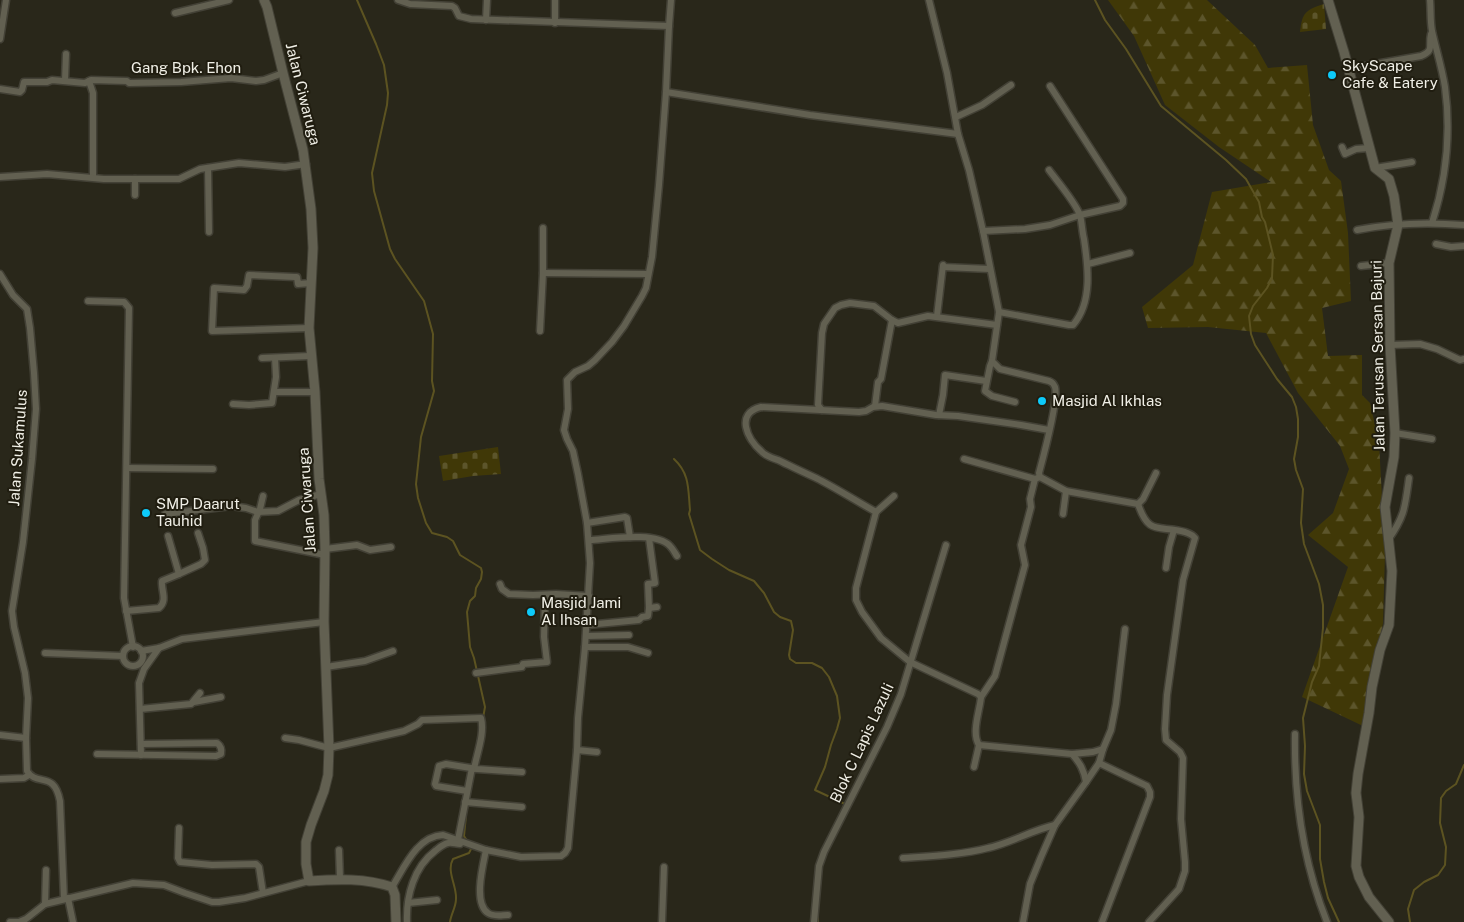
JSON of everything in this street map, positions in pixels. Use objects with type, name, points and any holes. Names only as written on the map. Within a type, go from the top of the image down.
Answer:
[{"type":"street","points":[[0,40],[6,0]]},
{"type":"street","points":[[175,13],[229,0]]},
{"type":"street","name":"Jalan Ciwaruga","points":[[264,0],[306,164],[313,248],[308,328],[315,392],[319,478],[324,515],[324,622],[329,748],[328,775],[306,842],[306,864],[309,881]]},
{"type":"street","points":[[398,0],[410,4],[452,6],[459,16],[464,18],[669,26]]},
{"type":"street","points":[[486,20],[487,0]]},
{"type":"street","points":[[555,0],[555,22]]},
{"type":"street","points":[[392,887],[412,855],[432,837],[443,836],[486,850],[529,858],[561,856],[566,853],[570,843],[578,718],[589,596],[590,540],[573,450],[566,439],[564,430],[568,409],[567,380],[575,372],[588,366],[595,360],[618,334],[646,288],[652,257],[666,92],[671,0]]},
{"type":"street","points":[[929,0],[947,72],[958,134],[969,170],[983,231],[999,312],[992,361],[985,391],[1015,402]]},
{"type":"street","name":"Jalan Terusan Sersan Bajuri","points":[[1328,0],[1366,130],[1375,168],[1390,179],[1398,225],[1388,263],[1395,433],[1394,457],[1385,507],[1392,571],[1390,610],[1388,626],[1380,650],[1372,687],[1356,793],[1359,817],[1356,866],[1369,897],[1389,922]]},
{"type":"street","points":[[1430,0],[1432,31],[1442,70],[1447,112],[1445,168],[1440,196],[1432,223]]},
{"type":"street","points":[[1348,69],[1421,56],[1428,53],[1430,51],[1432,31]]},
{"type":"street","points":[[65,80],[66,54]]},
{"type":"street","name":"Gang Bpk. Ehon","points":[[0,89],[20,92],[24,82],[65,80],[85,82],[97,79],[127,81],[129,83],[181,82],[231,78],[256,81],[282,73]]},
{"type":"street","points":[[89,81],[93,93],[94,110],[93,177]]},
{"type":"street","points":[[956,117],[982,105],[1011,85]]},
{"type":"street","points":[[983,231],[1025,229],[1050,225],[1120,206],[1123,203],[1123,199],[1050,86]]},
{"type":"street","points":[[666,92],[958,134]]},
{"type":"street","points":[[1342,147],[1344,154],[1369,148]]},
{"type":"street","points":[[1375,168],[1412,162]]},
{"type":"street","points":[[0,177],[47,174],[104,179],[179,179],[200,169],[239,163],[285,167],[306,164]]},
{"type":"street","points":[[208,168],[209,232]]},
{"type":"street","points":[[999,312],[1073,325],[1082,309],[1088,287],[1088,264],[1080,216],[1049,170]]},
{"type":"street","points":[[134,195],[135,179]]},
{"type":"street","points":[[1357,230],[1404,223],[1464,225]]},
{"type":"street","points":[[540,331],[544,273],[543,228]]},
{"type":"street","points":[[1436,244],[1451,247],[1464,246]]},
{"type":"street","points":[[1088,264],[1130,253]]},
{"type":"street","points":[[1361,266],[1388,263]]},
{"type":"street","points":[[937,316],[943,266],[990,268]]},
{"type":"street","points":[[544,273],[648,274]]},
{"type":"street","name":"Jalan Sukamulus","points":[[0,274],[12,295],[26,309],[30,328],[34,373],[36,409],[32,459],[23,542],[12,611],[25,673],[28,698],[26,738],[27,771],[30,775]]},
{"type":"street","points":[[308,328],[212,331],[214,288],[244,290],[247,286],[249,275],[296,276],[298,284],[311,283]]},
{"type":"street","points":[[88,301],[124,302],[130,308],[124,598],[133,647]]},
{"type":"street","points":[[822,410],[818,405],[822,333],[827,318],[835,308],[850,303],[874,306],[898,323],[925,316],[937,316],[997,324]]},
{"type":"street","points":[[875,406],[878,382],[881,379],[892,320]]},
{"type":"street","points":[[1390,345],[1420,344],[1437,349],[1460,360],[1464,359]]},
{"type":"street","points":[[262,358],[310,356]]},
{"type":"street","points":[[233,404],[272,403],[276,358]]},
{"type":"street","points":[[974,767],[979,745],[976,741],[976,734],[981,697],[995,676],[1025,565],[1021,545],[1031,507],[1030,499],[1039,473],[1049,430],[1055,396],[1055,387],[1052,383],[1000,369],[992,361]]},
{"type":"street","points":[[939,415],[945,375],[986,381]]},
{"type":"street","points":[[274,392],[315,392]]},
{"type":"street","points":[[876,512],[818,480],[762,453],[747,431],[746,418],[748,414],[753,409],[761,407],[859,412],[866,411],[875,406],[1049,430]]},
{"type":"street","points":[[1395,433],[1432,439]]},
{"type":"street","points":[[964,459],[1037,478],[1066,491],[1138,504]]},
{"type":"street","points":[[127,468],[213,469]]},
{"type":"street","points":[[1138,504],[1143,499],[1156,473]]},
{"type":"street","points":[[1388,540],[1402,519],[1405,510],[1408,478]]},
{"type":"street","points":[[1063,514],[1066,491]]},
{"type":"street","points":[[165,514],[231,506],[258,512],[278,511],[299,500],[321,494]]},
{"type":"street","points":[[262,496],[254,528],[255,541],[325,552],[357,545],[370,550],[391,546]]},
{"type":"street","points":[[894,496],[876,512],[856,588],[856,600],[862,612],[881,638],[910,662],[981,697]]},
{"type":"street","points":[[1138,504],[1144,519],[1151,526],[1160,530],[1174,530],[1190,534],[1195,538],[1183,580],[1167,695],[1164,733],[1166,740],[1180,752],[1183,758],[1181,819],[1185,868],[1179,889],[1149,922]]},
{"type":"street","points":[[588,522],[625,517],[627,518],[630,537]]},
{"type":"street","points":[[1166,568],[1174,530]]},
{"type":"street","points":[[126,611],[159,608],[164,600],[162,581],[201,564],[205,560],[198,533]]},
{"type":"street","points":[[168,536],[179,574]]},
{"type":"street","points":[[590,540],[630,537],[649,538],[670,545],[677,556]]},
{"type":"street","points":[[587,626],[639,620],[642,617],[648,616],[648,584],[655,583],[649,538]]},
{"type":"street","name":"Blok C Lapis Lazuli","points":[[814,922],[819,866],[824,852],[887,727],[901,694],[946,545]]},
{"type":"street","points":[[500,584],[502,589],[509,594],[589,596]]},
{"type":"street","points":[[476,673],[522,667],[523,664],[532,662],[547,662],[544,631],[545,595]]},
{"type":"street","points":[[649,608],[657,607]]},
{"type":"street","points":[[141,651],[143,658],[140,664],[137,666],[127,665],[123,656],[127,648],[133,647],[141,651],[159,648],[182,639],[324,622]]},
{"type":"street","points":[[1023,922],[1030,884],[1055,825],[1099,763],[1111,730],[1125,629]]},
{"type":"street","points":[[586,636],[629,635]]},
{"type":"street","points":[[585,647],[628,647],[648,654]]},
{"type":"street","points":[[141,754],[140,678],[159,648]]},
{"type":"street","points":[[326,667],[365,661],[394,651]]},
{"type":"street","points":[[44,654],[123,656]]},
{"type":"street","points":[[194,702],[200,693]]},
{"type":"street","points":[[140,709],[186,704],[221,697]]},
{"type":"street","points":[[285,738],[329,748],[404,731],[422,720],[481,718],[483,724],[482,736],[467,791],[458,840]]},
{"type":"street","points":[[1294,734],[1294,767],[1302,839],[1318,900],[1327,922]]},
{"type":"street","points":[[0,735],[26,738]]},
{"type":"street","points":[[97,754],[216,756],[221,754],[222,748],[217,743],[141,744]]},
{"type":"street","points":[[979,745],[1072,754],[1103,749]]},
{"type":"street","points":[[577,750],[597,752]]},
{"type":"street","points":[[1072,754],[1080,763],[1085,773],[1086,782]]},
{"type":"street","points":[[1099,763],[1147,786],[1150,792],[1150,797],[1102,922]]},
{"type":"street","points":[[467,791],[436,786],[438,768],[441,764],[522,772]]},
{"type":"street","points":[[0,779],[24,778],[30,775],[54,785],[58,791],[66,899],[73,922]]},
{"type":"street","points":[[465,802],[522,807]]},
{"type":"street","points":[[903,858],[952,855],[990,848],[1040,828],[1055,825]]},
{"type":"street","points":[[179,828],[178,858],[180,862],[212,865],[256,864],[259,867],[263,892]]},
{"type":"street","points":[[407,922],[408,903],[415,874],[431,854],[443,845],[450,842],[457,844],[466,843]]},
{"type":"street","points":[[339,850],[340,878]]},
{"type":"street","points":[[486,850],[480,894],[482,904],[485,912],[508,915]]},
{"type":"street","points":[[662,922],[664,867]]},
{"type":"street","points":[[45,904],[46,870]]},
{"type":"street","points":[[10,922],[19,922],[26,919],[45,904],[134,883],[164,884],[212,902],[246,898],[309,881],[340,878],[376,882],[392,887]]},
{"type":"street","points":[[392,887],[395,895],[396,922]]},
{"type":"street","points":[[408,903],[437,900]]},
{"type":"green space","points":[[1108,0],[1207,0],[1255,45],[1268,68],[1307,65],[1313,125],[1329,170],[1341,181],[1348,233],[1351,301],[1322,308],[1328,356],[1362,355],[1362,395],[1370,403],[1379,443],[1385,552],[1383,623],[1363,726],[1302,697],[1348,567],[1308,535],[1333,513],[1349,469],[1340,446],[1298,393],[1266,333],[1208,327],[1148,328],[1142,307],[1193,265],[1212,192],[1271,182],[1219,147],[1165,105],[1134,36]]},
{"type":"green space","points":[[1324,4],[1326,29],[1300,32],[1302,20],[1306,13]]},
{"type":"green space","points":[[498,447],[501,474],[443,481],[439,456]]},
{"type":"waterway","points":[[357,0],[384,65],[388,93],[372,173],[374,191],[390,249],[424,301],[433,334],[432,381],[434,391],[421,437],[416,484],[418,498],[426,523],[432,533],[447,537],[453,541],[460,555],[481,568],[481,579],[476,588],[475,596],[470,601],[467,612],[470,647],[485,707],[483,718]]},
{"type":"waterway","points":[[1095,0],[1105,20],[1126,49],[1161,106],[1246,179],[1259,202],[1265,222],[1273,255],[1272,278],[1253,306],[1249,316],[1251,334],[1255,345],[1277,379],[1292,397],[1298,419],[1298,437],[1294,459],[1303,489],[1301,523],[1304,544],[1319,584],[1323,605],[1323,628],[1319,666],[1312,682],[1303,718],[1304,774],[1307,791],[1320,825],[1320,859],[1324,882],[1328,898],[1339,922]]},
{"type":"waterway","points":[[674,459],[686,476],[689,514],[700,550],[729,570],[754,581],[764,593],[774,612],[780,617],[791,621],[793,630],[790,659],[796,663],[812,663],[822,668],[829,677],[837,696],[840,718],[825,767],[815,790],[847,805]]},
{"type":"waterway","points":[[1410,922],[1408,909],[1414,890],[1438,875],[1445,865],[1446,847],[1440,823],[1441,798],[1446,791],[1456,784],[1464,765]]},
{"type":"waterway","points":[[466,816],[464,836],[468,842]]},
{"type":"waterway","points":[[450,922],[456,899],[451,864],[453,859],[469,853],[470,847]]},
{"type":"waterway","points":[[818,912],[818,922]]},
{"type":"place","name":"SkyScape Cafe & Eatery","points":[[1332,75]]},
{"type":"place","name":"Masjid Al Ikhlas","points":[[1042,401]]},
{"type":"place","name":"SMP Daarut Tauhid","points":[[146,513]]},
{"type":"place","name":"Masjid Jami Al Ihsan","points":[[531,612]]}]
